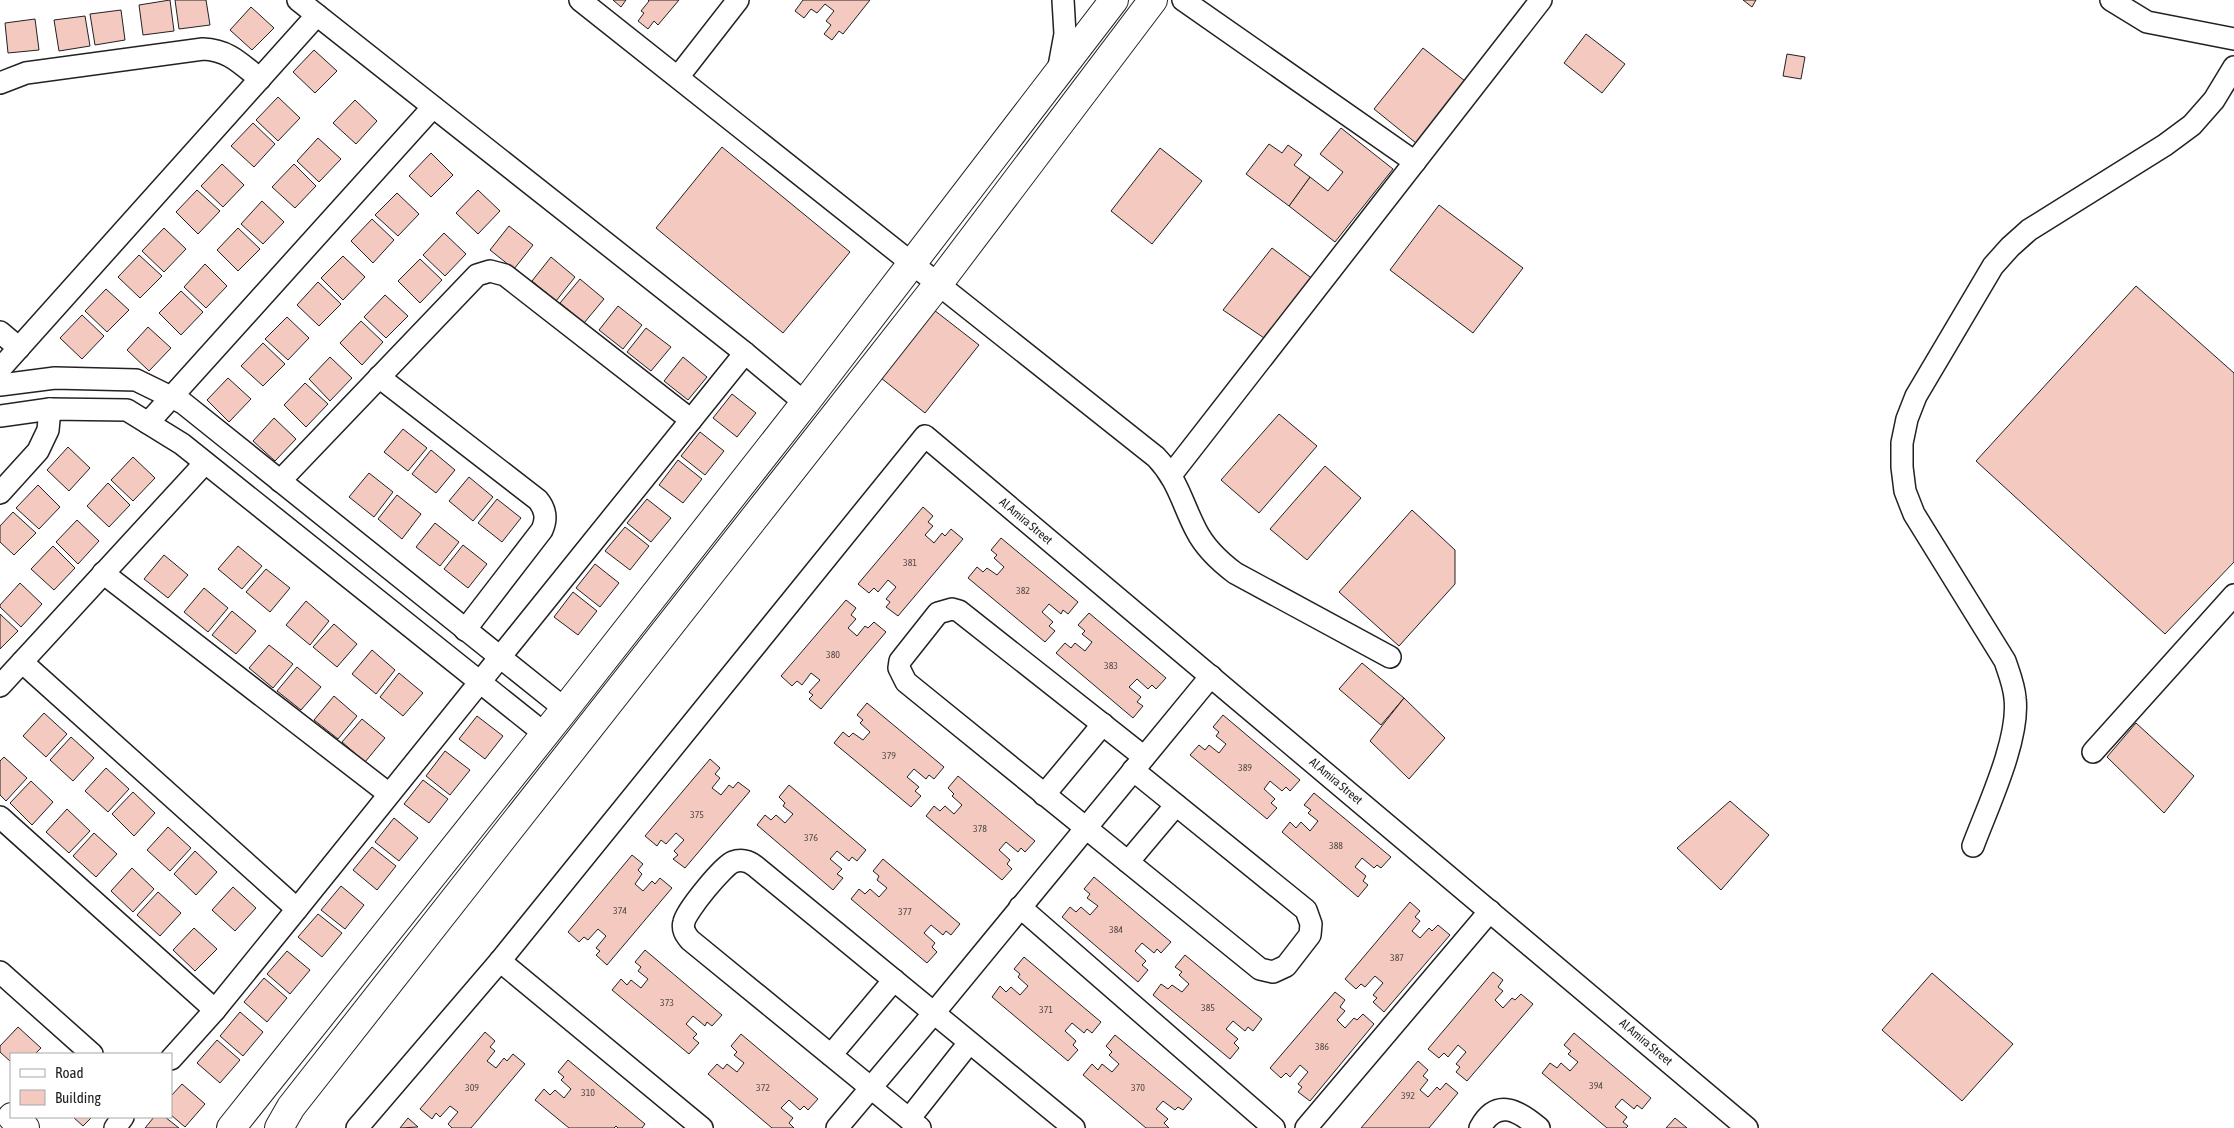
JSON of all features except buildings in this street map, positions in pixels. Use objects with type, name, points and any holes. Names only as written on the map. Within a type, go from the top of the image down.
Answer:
[{"type":"street","points":[[298,0],[745,353],[805,404]]},
{"type":"street","points":[[580,0],[1156,457],[1179,487],[1196,531],[1212,554],[1234,573],[1390,657]]},
{"type":"street","points":[[678,77],[738,0]]},
{"type":"street","points":[[1058,73],[1065,34],[1063,0]]},
{"type":"street","points":[[231,1128],[805,404],[1114,0]]},
{"type":"street","points":[[279,1128],[291,1107],[939,283],[1152,0]]},
{"type":"street","points":[[1183,0],[1415,162]]},
{"type":"street","points":[[1171,475],[1542,0]]},
{"type":"street","points":[[2111,0],[2147,22],[2234,39]]},
{"type":"street","points":[[0,370],[317,15]]},
{"type":"street","points":[[0,83],[26,73],[203,49],[217,50],[228,54],[260,79]]},
{"type":"street","points":[[1973,846],[2012,738],[2016,699],[2012,679],[2005,661],[1914,514],[1905,491],[1902,443],[1907,419],[1916,396],[1979,287],[1993,266],[2010,247],[2050,216],[2179,136],[2198,119],[2214,100],[2234,67]]},
{"type":"street","points":[[148,423],[434,107]]},
{"type":"street","points":[[280,481],[476,275],[490,271],[505,275],[691,420]]},
{"type":"street","points":[[0,332],[19,348]]},
{"type":"street","points":[[172,1058],[215,1010],[745,353]]},
{"type":"street","points":[[379,377],[538,500],[545,511],[542,530],[465,630]]},
{"type":"street","points":[[0,386],[56,378],[136,380],[183,403],[565,709]]},
{"type":"street","points":[[0,493],[38,452],[48,430],[50,409]]},
{"type":"street","points":[[0,416],[50,409],[127,410],[182,444],[545,734]]},
{"type":"street","name":"Al Amira Street","points":[[500,961],[925,436],[1747,1128]]},
{"type":"street","points":[[0,686],[205,462]]},
{"type":"street","points":[[103,573],[389,794]]},
{"type":"street","points":[[2093,752],[2234,595]]},
{"type":"street","points":[[952,609],[965,614],[1103,724],[1138,764],[1176,805],[1306,910],[1311,924],[1310,935],[1286,966],[1273,972],[1260,969],[906,682],[901,676],[900,661],[938,613],[952,609]]},
{"type":"street","points":[[22,662],[297,909]]},
{"type":"street","points":[[837,1128],[934,1014],[1020,906],[1211,676]]},
{"type":"street","points":[[1044,795],[1103,724]]},
{"type":"street","points":[[1128,862],[1176,805]]},
{"type":"street","points":[[0,817],[215,1010]]},
{"type":"street","points":[[970,1043],[914,1124],[690,940],[685,934],[683,927],[688,913],[723,870],[734,861],[749,862],[1074,1128]]},
{"type":"street","points":[[1020,906],[1274,1128]]},
{"type":"street","points":[[1306,1128],[1490,910]]},
{"type":"street","points":[[357,1128],[500,961],[702,1128]]},
{"type":"street","points":[[0,972],[91,1053]]},
{"type":"street","points":[[831,1055],[894,980]]},
{"type":"street","points":[[0,1106],[10,1114]]},
{"type":"street","points":[[1480,1128],[1491,1114],[1500,1110],[1511,1110],[1520,1113],[1539,1128]]},
{"type":"street","points":[[14,1118],[25,1128]]}]
